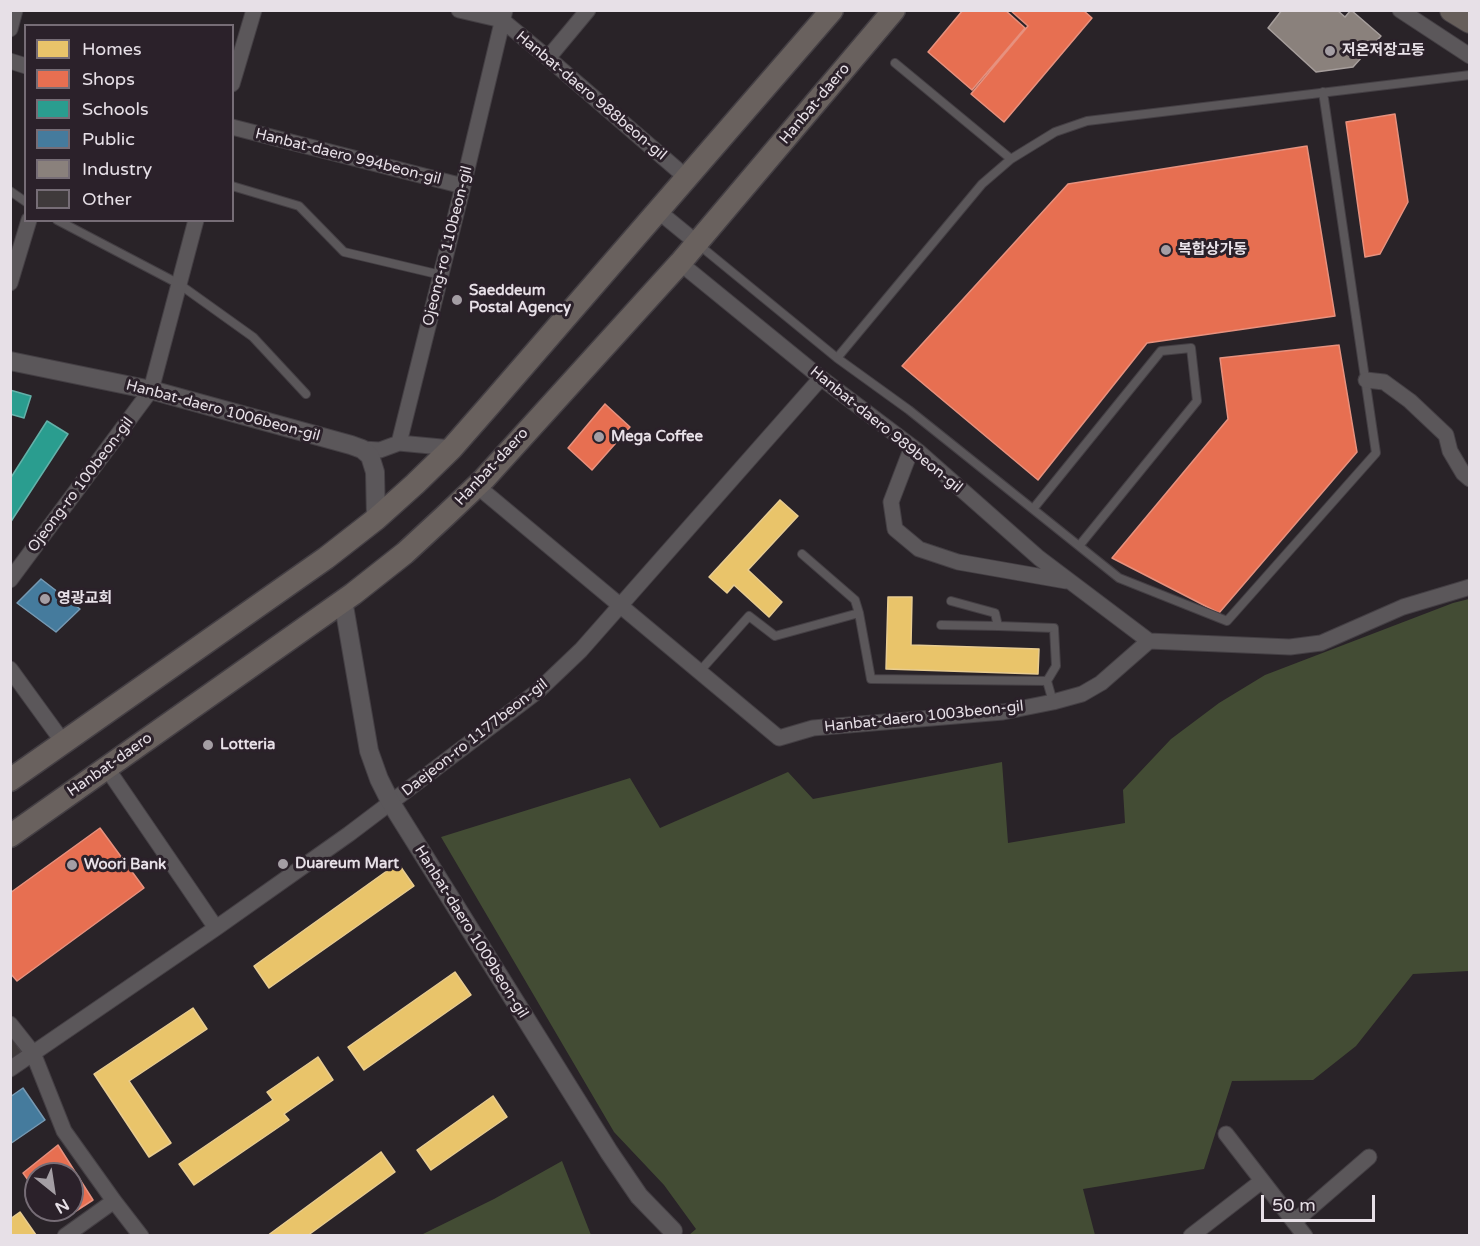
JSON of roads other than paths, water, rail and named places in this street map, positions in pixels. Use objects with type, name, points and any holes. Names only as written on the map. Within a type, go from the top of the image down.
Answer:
[{"type":"highway","points":[[1452,10],[1470,21]]},
{"type":"main road","points":[[10,780],[326,558],[376,519],[452,448],[832,10]]},
{"type":"main road","name":"Hanbat-daero","points":[[10,836],[343,600],[405,553],[477,486],[680,263],[894,10]]},
{"type":"street","points":[[10,29],[15,10]]},
{"type":"street","points":[[234,77],[254,10]]},
{"type":"street","name":"Hanbat-daero 988beon-gil","points":[[459,10],[503,15],[548,58],[687,178]]},
{"type":"street","points":[[548,58],[588,10]]},
{"type":"street","points":[[1400,10],[1466,54]]},
{"type":"street","name":"Ojeong-ro 110beon-gil","points":[[399,443],[503,15]]},
{"type":"street","name":"Hanbat-daero 994beon-gil","points":[[234,128],[463,186]]},
{"type":"street","points":[[658,211],[697,243]]},
{"type":"street","points":[[10,283],[28,222]]},
{"type":"street","name":"Ojeong-ro 100beon-gil","points":[[10,580],[151,390],[195,222]]},
{"type":"street","name":"Hanbat-daero 989beon-gil","points":[[680,263],[821,378],[912,447],[1039,558],[1149,641]]},
{"type":"street","name":"Hanbat-daero 1006beon-gil","points":[[10,361],[151,390],[362,449]]},
{"type":"street","name":"Daejeon-ro 1177beon-gil","points":[[10,1069],[216,928],[391,803],[538,691],[581,650],[821,378]]},
{"type":"street","points":[[1366,380],[1384,382],[1410,401],[1446,435],[1450,451],[1463,473],[1470,479]]},
{"type":"street","points":[[362,449],[380,450],[399,443],[452,448]]},
{"type":"street","points":[[912,447],[891,502],[895,529],[919,549],[958,562],[1069,582]]},
{"type":"street","points":[[362,449],[370,456],[375,472],[376,519]]},
{"type":"street","name":"Hanbat-daero 1003beon-gil","points":[[477,486],[779,738],[813,728],[1002,712],[1053,702],[1082,694],[1101,682],[1149,641]]},
{"type":"street","points":[[1149,641],[1290,647],[1321,643],[1403,607],[1470,587]]},
{"type":"street","name":"Hanbat-daero 1009beon-gil","points":[[343,600],[369,751],[391,803],[609,1152],[639,1196],[672,1231]]},
{"type":"street","points":[[10,669],[63,742]]},
{"type":"street","points":[[106,767],[216,928]]},
{"type":"street","points":[[10,1024],[33,1053],[64,1131],[141,1236]]},
{"type":"street","points":[[1226,1134],[1305,1236]]},
{"type":"street","points":[[1294,1222],[1369,1157]]},
{"type":"street","points":[[1191,1236],[1262,1181]]},
{"type":"street","points":[[65,1236],[114,1201]]},
{"type":"lane","points":[[895,63],[1011,159]]},
{"type":"lane","points":[[837,357],[982,184],[1011,159],[1055,132],[1087,121],[1470,75]]},
{"type":"lane","points":[[697,243],[837,357],[909,411],[1119,578],[1227,621],[1376,453],[1323,92]]},
{"type":"lane","points":[[234,187],[299,206],[344,252],[441,274]]},
{"type":"lane","points":[[10,191],[24,201]]},
{"type":"lane","points":[[61,222],[179,284],[253,337],[306,394]]},
{"type":"lane","points":[[1033,509],[1161,351],[1191,348],[1197,401],[1079,546]]},
{"type":"lane","points":[[802,554],[855,600],[871,680],[1047,681]]},
{"type":"lane","points":[[951,601],[995,613],[998,626]]},
{"type":"lane","points":[[700,671],[749,616],[775,636],[859,613]]},
{"type":"lane","points":[[940,625],[1054,628],[1056,666],[1047,681],[1053,702]]},
{"type":"place","name":"저온저장고동","points":[[1330,51]]},
{"type":"place","name":"복합상가동","points":[[1166,250]]},
{"type":"place","name":"Saeddeum Postal Agency","points":[[457,300]]},
{"type":"place","name":"Mega Coffee","points":[[599,437]]},
{"type":"place","name":"영광교회","points":[[45,599]]},
{"type":"place","name":"Lotteria","points":[[208,745]]},
{"type":"place","name":"Duareum Mart","points":[[283,864]]},
{"type":"place","name":"Woori Bank","points":[[72,865]]}]
